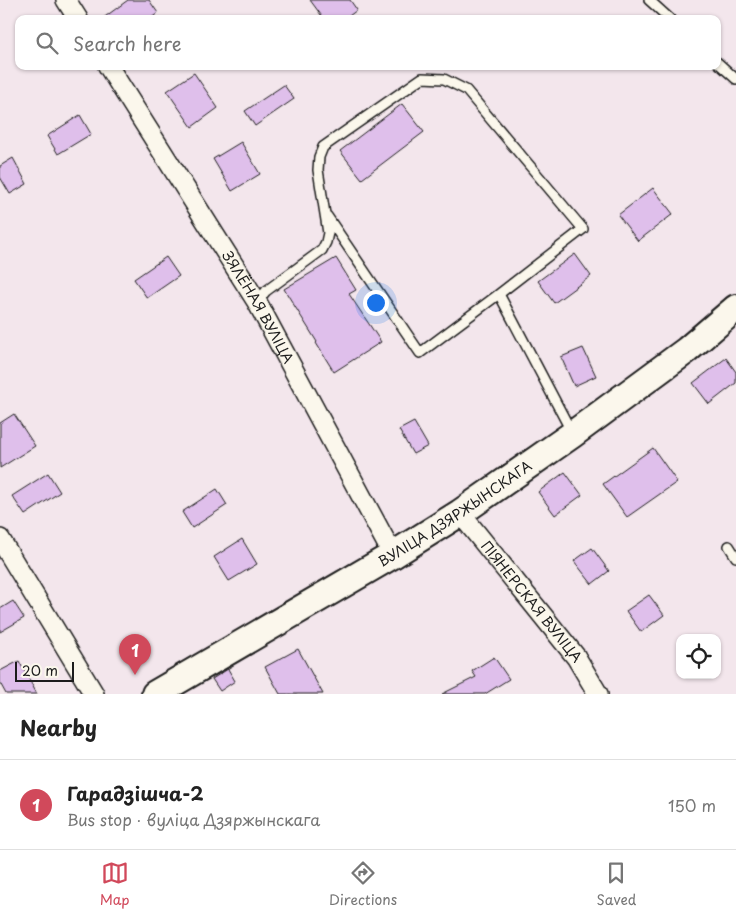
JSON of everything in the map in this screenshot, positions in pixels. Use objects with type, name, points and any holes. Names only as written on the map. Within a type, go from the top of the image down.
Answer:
[{"type":"street","points":[[66,0],[75,15]]},
{"type":"street","name":"ЗЯЛЁНАЯ ВУЛІЦА","points":[[111,70],[257,302],[393,555]]},
{"type":"street","name":"ВУЛІЦА ДЗЯРЖЫНСКАГА","points":[[155,694],[393,555],[460,513],[573,434],[687,350],[736,308]]},
{"type":"street","name":"ПІЯНЕРСКАЯ ВУЛІЦА","points":[[460,513],[576,657],[598,694]]},
{"type":"street","points":[[0,539],[94,694]]},
{"type":"lane","points":[[649,0],[666,15]]},
{"type":"lane","points":[[721,66],[736,79]]},
{"type":"lane","points":[[257,302],[266,291],[322,250],[326,242],[328,233],[318,170],[322,146],[422,78],[444,79],[466,90],[583,229],[420,354],[325,213]]},
{"type":"lane","points":[[499,294],[573,434]]},
{"type":"lane","points":[[729,546],[736,557]]},
{"type":"building","points":[[128,0],[149,0],[158,13],[155,15],[107,15]]},
{"type":"building","points":[[310,0],[350,0],[357,10],[350,15],[321,15]]},
{"type":"building","points":[[194,73],[218,108],[192,127],[167,91]]},
{"type":"building","points":[[284,85],[294,99],[255,126],[245,111]]},
{"type":"building","points":[[402,104],[424,132],[362,179],[340,151]]},
{"type":"building","points":[[80,115],[91,134],[58,154],[47,136]]},
{"type":"building","points":[[241,142],[260,174],[232,191],[213,159]]},
{"type":"building","points":[[13,158],[27,184],[10,194],[0,177],[0,166]]},
{"type":"building","points":[[653,188],[673,214],[638,241],[618,215]]},
{"type":"building","points":[[575,254],[591,276],[554,303],[538,281]]},
{"type":"building","points":[[166,257],[179,276],[147,298],[134,279]]},
{"type":"building","points":[[336,258],[356,290],[349,294],[381,342],[334,372],[284,289]]},
{"type":"building","points":[[583,348],[596,376],[574,386],[561,357]]},
{"type":"building","points":[[726,358],[736,372],[736,383],[709,404],[693,383]]},
{"type":"building","points":[[14,414],[35,446],[0,468],[0,423]]},
{"type":"building","points":[[414,422],[428,446],[413,454],[399,430]]},
{"type":"building","points":[[653,448],[677,482],[627,517],[603,484]]},
{"type":"building","points":[[565,472],[582,495],[555,515],[538,492]]},
{"type":"building","points":[[48,473],[60,492],[25,515],[12,496]]},
{"type":"building","points":[[217,489],[227,505],[192,528],[182,512]]},
{"type":"building","points":[[242,539],[257,564],[229,581],[214,557]]},
{"type":"building","points":[[592,548],[609,571],[592,584],[574,561]]},
{"type":"building","points":[[649,595],[664,615],[641,632],[626,611]]},
{"type":"building","points":[[13,601],[24,618],[0,632],[0,609]]},
{"type":"building","points":[[298,649],[323,694],[280,694],[265,667]]},
{"type":"building","points":[[494,657],[509,679],[485,694],[442,694],[476,677],[472,671]]},
{"type":"building","points":[[19,661],[37,694],[6,694],[0,683],[0,671]]},
{"type":"building","points":[[228,669],[235,681],[220,691],[212,679]]},
{"type":"place","name":"Гарадзішча-2","points":[[135,675]]}]
